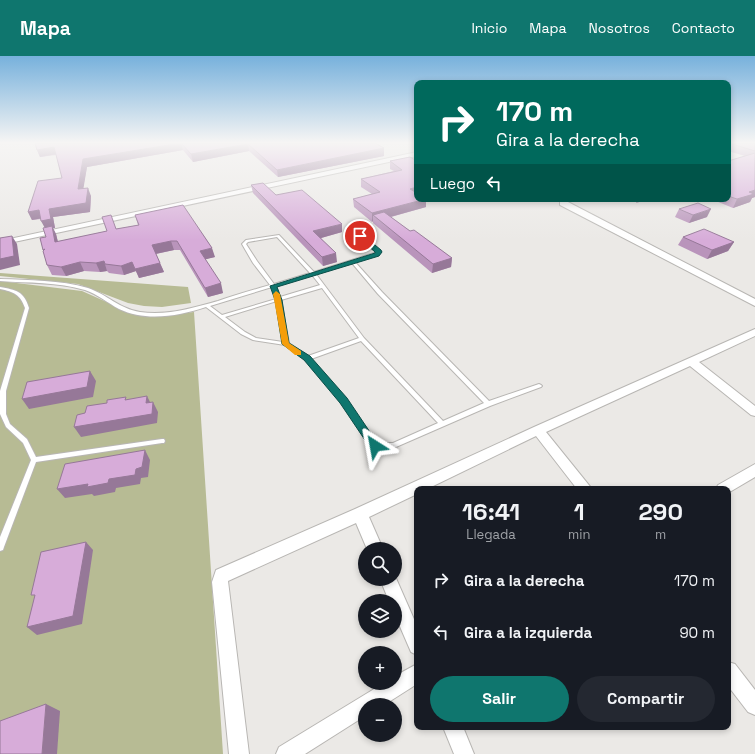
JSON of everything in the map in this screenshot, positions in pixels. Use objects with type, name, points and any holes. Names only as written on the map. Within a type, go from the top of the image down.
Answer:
[{"type":"street","points":[[0,243],[316,176]]},
{"type":"street","points":[[566,202],[563,203],[755,303]]},
{"type":"street","points":[[419,486],[538,430],[692,362],[755,332]]},
{"type":"street","points":[[692,362],[755,412]]},
{"type":"street","points":[[538,430],[582,486]]},
{"type":"street","points":[[727,486],[755,470]]},
{"type":"street","points":[[239,754],[220,582],[222,576],[414,489]]},
{"type":"street","points":[[360,514],[372,542]]},
{"type":"street","points":[[391,586],[414,639]]},
{"type":"street","points":[[376,698],[414,675]]},
{"type":"street","points":[[731,675],[755,706]]},
{"type":"street","points":[[286,754],[358,709]]},
{"type":"street","points":[[454,730],[464,754]]},
{"type":"lane","points":[[0,280],[86,289],[123,309],[142,313],[178,313],[207,306],[313,273],[371,257],[379,252],[351,228]]},
{"type":"lane","points":[[286,344],[278,300],[273,286],[244,244],[247,241],[278,236],[313,273],[362,339],[442,424]]},
{"type":"lane","points":[[353,262],[380,293],[488,404]]},
{"type":"lane","points":[[221,317],[322,286]]},
{"type":"lane","points":[[0,288],[21,294],[25,300],[27,308],[3,391],[3,414],[8,425],[25,441],[34,460],[0,547]]},
{"type":"lane","points":[[207,306],[243,333],[255,339],[286,344],[307,358],[343,400],[375,446],[394,445],[488,404],[540,386]]},
{"type":"lane","points":[[307,358],[362,339]]},
{"type":"lane","points":[[34,460],[162,441]]},
{"type":"green space","points":[[0,273],[188,287],[191,303],[162,307],[144,306],[128,303],[78,284],[0,276]]},
{"type":"green space","points":[[0,281],[82,291],[129,312],[165,315],[194,312],[223,754],[0,754]]},
{"type":"building","points":[[61,176],[80,176],[78,189],[88,188],[86,203],[49,209],[51,219],[41,221],[39,210],[28,212],[38,181],[62,178]]},
{"type":"building","points":[[377,176],[414,176],[414,188],[410,189],[414,191],[414,202],[372,213],[353,199],[380,192],[361,179]]},
{"type":"building","points":[[731,176],[755,176],[755,190],[749,192],[754,194],[737,199],[731,197]]},
{"type":"building","points":[[263,183],[276,195],[302,190],[342,224],[313,231],[336,253],[322,257],[251,185]]},
{"type":"building","points":[[698,203],[711,209],[693,215],[679,209]]},
{"type":"building","points":[[183,205],[212,248],[200,251],[221,283],[205,288],[177,241],[152,245],[160,263],[135,269],[132,262],[121,266],[105,264],[104,261],[96,263],[80,262],[61,267],[47,265],[43,251],[45,249],[43,250],[40,238],[46,237],[43,228],[52,226],[55,242],[107,231],[102,217],[111,215],[116,229],[139,225],[135,215]]},
{"type":"building","points":[[384,212],[410,231],[414,230],[452,258],[433,264],[373,215]]},
{"type":"building","points":[[704,229],[734,242],[712,250],[683,237]]},
{"type":"building","points":[[12,236],[14,256],[0,259],[0,238]]},
{"type":"building","points":[[90,371],[87,387],[22,399],[27,382]]},
{"type":"building","points":[[147,396],[146,403],[153,402],[152,414],[74,427],[77,415],[85,413],[87,406],[107,403],[107,400],[126,397],[125,400]]},
{"type":"building","points":[[145,450],[142,467],[136,469],[135,475],[109,479],[108,483],[87,487],[88,484],[57,489],[65,464]]},
{"type":"building","points":[[86,542],[73,616],[27,627],[35,595],[31,595],[41,552]]},
{"type":"building","points":[[46,704],[42,754],[0,754],[0,721]]},
{"type":"slow traffic","points":[[276,294],[286,344],[298,353]]},
{"type":"route","points":[[360,236],[379,252],[371,257],[273,286],[278,300],[286,344],[297,353],[307,358],[343,400],[375,446]]}]
